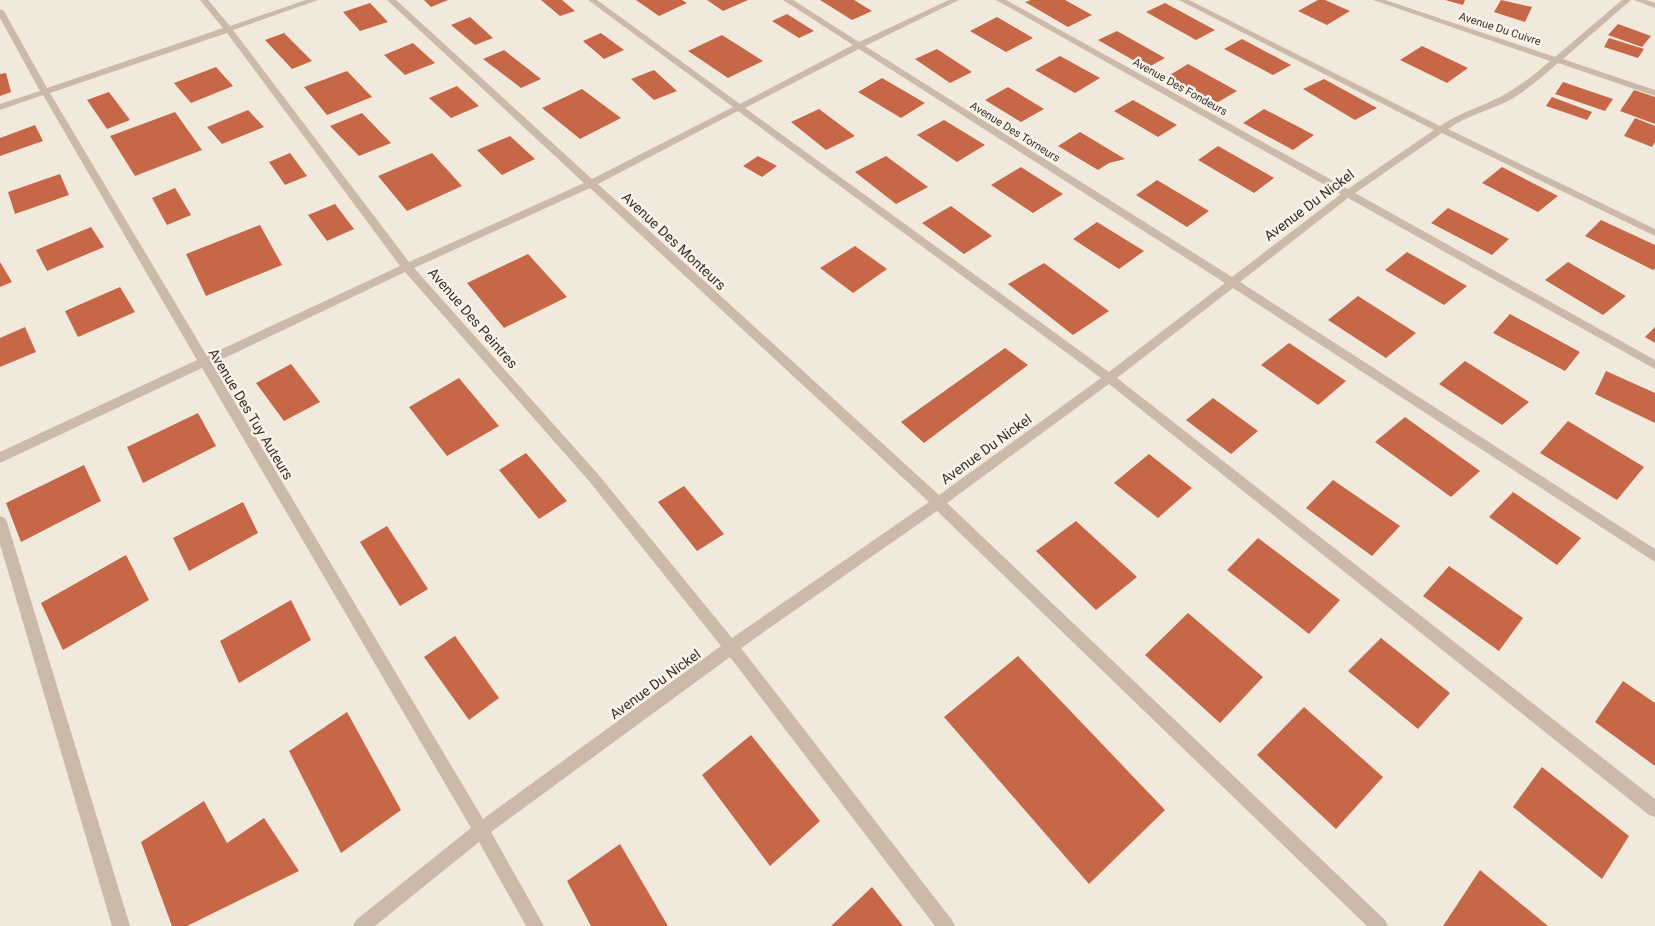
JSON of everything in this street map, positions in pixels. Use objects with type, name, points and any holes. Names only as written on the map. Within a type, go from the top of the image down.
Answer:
[{"type":"street","name":"Avenue Des Peintres","points":[[204,0],[229,30],[407,267],[593,477],[731,647],[946,926]]},
{"type":"street","points":[[0,107],[314,0]]},
{"type":"street","name":"Avenue Des Monteurs","points":[[391,0],[938,503],[1379,926]]},
{"type":"street","points":[[592,0],[1109,378],[1655,808]]},
{"type":"street","name":"Avenue Des Torneurs","points":[[787,0],[1232,282],[1655,556]]},
{"type":"street","points":[[0,458],[407,267],[591,184],[858,46],[955,0]]},
{"type":"street","name":"Avenue Des Fondeurs","points":[[1000,0],[1655,365]]},
{"type":"street","points":[[1183,0],[1440,129],[1655,233]]},
{"type":"street","name":"Avenue Du Cuivre","points":[[1378,0],[1655,93]]},
{"type":"street","name":"Avenue Du Nickel","points":[[362,926],[481,830],[731,647],[938,503],[1109,378],[1349,193],[1459,117],[1504,99],[1533,80],[1627,0]]},
{"type":"street","points":[[1638,0],[1655,6]]},
{"type":"street","name":"Avenue Des Tuy Auteurs","points":[[0,11],[203,363],[481,830],[535,926]]},
{"type":"street","points":[[0,522],[122,926]]},
{"type":"building","points":[[424,0],[448,0],[431,7]]},
{"type":"building","points":[[541,0],[562,0],[575,11],[560,16]]},
{"type":"building","points":[[636,0],[682,0],[687,3],[659,16]]},
{"type":"building","points":[[707,0],[748,0],[723,11]]},
{"type":"building","points":[[820,0],[854,0],[872,11],[852,20]]},
{"type":"building","points":[[1031,0],[1065,0],[1092,15],[1068,27],[1025,2]]},
{"type":"building","points":[[1318,0],[1325,0],[1350,11],[1327,25],[1298,11]]},
{"type":"building","points":[[1445,0],[1465,0],[1463,5]]},
{"type":"building","points":[[1501,0],[1532,7],[1525,22],[1494,12]]},
{"type":"building","points":[[370,3],[388,22],[360,31],[343,12]]},
{"type":"building","points":[[1165,3],[1215,30],[1196,40],[1146,12]]},
{"type":"building","points":[[787,14],[814,31],[799,38],[772,21]]},
{"type":"building","points":[[470,17],[493,38],[475,45],[451,25]]},
{"type":"building","points":[[997,17],[1033,38],[1006,52],[970,31]]},
{"type":"building","points":[[1618,24],[1651,36],[1642,47],[1608,35]]},
{"type":"building","points":[[1117,31],[1165,58],[1147,68],[1098,40]]},
{"type":"building","points":[[284,33],[312,61],[292,69],[265,40]]},
{"type":"building","points":[[601,33],[624,50],[604,59],[583,41]]},
{"type":"building","points":[[722,35],[763,61],[728,78],[688,51]]},
{"type":"building","points":[[1609,38],[1644,49],[1638,58],[1604,47]]},
{"type":"building","points":[[1242,39],[1291,65],[1273,75],[1224,49]]},
{"type":"building","points":[[413,43],[435,63],[405,75],[384,55]]},
{"type":"building","points":[[1422,46],[1468,68],[1447,83],[1400,60]]},
{"type":"building","points":[[937,49],[972,72],[950,83],[915,59]]},
{"type":"building","points":[[504,50],[541,79],[521,88],[483,59]]},
{"type":"building","points":[[1060,56],[1100,78],[1075,93],[1035,70]]},
{"type":"building","points":[[1188,64],[1237,91],[1213,105],[1165,78]]},
{"type":"building","points":[[216,67],[233,86],[191,103],[174,83]]},
{"type":"building","points":[[654,70],[677,91],[654,100],[631,79]]},
{"type":"building","points":[[347,71],[372,97],[327,115],[304,87]]},
{"type":"building","points":[[6,73],[11,92],[0,96],[0,74]]},
{"type":"building","points":[[882,78],[925,103],[901,118],[858,92]]},
{"type":"building","points":[[1324,79],[1377,108],[1355,120],[1303,89]]},
{"type":"building","points":[[1563,82],[1613,99],[1605,111],[1555,94]]},
{"type":"building","points":[[457,86],[479,106],[451,118],[429,98]]},
{"type":"building","points":[[1008,87],[1044,109],[1021,122],[985,100]]},
{"type":"building","points":[[582,89],[621,118],[580,139],[542,108]]},
{"type":"building","points":[[1634,90],[1655,97],[1655,124],[1620,111]]},
{"type":"building","points":[[109,92],[130,120],[107,129],[87,100]]},
{"type":"building","points":[[1552,97],[1592,112],[1587,120],[1546,106]]},
{"type":"building","points":[[1133,100],[1177,125],[1158,137],[1114,111]]},
{"type":"building","points":[[819,109],[855,136],[826,150],[791,122]]},
{"type":"building","points":[[1264,109],[1314,135],[1293,150],[1243,123]]},
{"type":"building","points":[[248,110],[264,127],[222,144],[207,127]]},
{"type":"building","points":[[175,112],[202,150],[135,176],[110,136]]},
{"type":"building","points":[[362,113],[391,143],[359,156],[330,126]]},
{"type":"building","points":[[1635,118],[1655,126],[1655,142],[1652,147],[1624,136]]},
{"type":"building","points":[[944,120],[985,145],[957,162],[917,135]]},
{"type":"building","points":[[35,125],[43,141],[0,156],[0,138]]},
{"type":"building","points":[[1080,132],[1125,159],[1109,163],[1098,170],[1058,146]]},
{"type":"building","points":[[510,136],[535,159],[502,175],[477,150]]},
{"type":"building","points":[[1218,146],[1274,178],[1254,193],[1198,160]]},
{"type":"building","points":[[290,153],[307,176],[285,185],[269,162]]},
{"type":"building","points":[[432,153],[462,186],[407,211],[378,176]]},
{"type":"building","points":[[758,156],[777,166],[762,177],[743,166]]},
{"type":"building","points":[[886,156],[928,187],[896,204],[855,172]]},
{"type":"building","points":[[1021,167],[1063,194],[1033,213],[991,185]]},
{"type":"building","points":[[1502,167],[1558,196],[1538,212],[1482,183]]},
{"type":"building","points":[[60,174],[69,195],[15,214],[8,192]]},
{"type":"building","points":[[1157,180],[1209,211],[1187,227],[1136,195]]},
{"type":"building","points":[[175,188],[191,215],[167,225],[152,198]]},
{"type":"building","points":[[335,204],[354,229],[327,241],[308,215]]},
{"type":"building","points":[[951,206],[992,236],[964,254],[922,223]]},
{"type":"building","points":[[1448,208],[1509,239],[1492,255],[1431,223]]},
{"type":"building","points":[[1601,220],[1655,245],[1655,268],[1653,270],[1585,236]]},
{"type":"building","points":[[1097,222],[1144,251],[1119,269],[1073,239]]},
{"type":"building","points":[[260,225],[282,265],[206,296],[186,254]]},
{"type":"building","points":[[91,227],[104,247],[47,271],[36,250]]},
{"type":"building","points":[[855,246],[887,269],[853,293],[820,268]]},
{"type":"building","points":[[1407,252],[1467,286],[1444,305],[1385,270]]},
{"type":"building","points":[[528,254],[567,297],[504,328],[467,283]]},
{"type":"building","points":[[0,262],[12,282],[0,287]]},
{"type":"building","points":[[1568,262],[1626,296],[1603,315],[1545,280]]},
{"type":"building","points":[[1044,263],[1109,311],[1073,335],[1008,284]]},
{"type":"building","points":[[120,287],[135,312],[78,337],[65,311]]},
{"type":"building","points":[[1358,296],[1416,333],[1386,358],[1328,320]]},
{"type":"building","points":[[1510,314],[1580,352],[1565,371],[1493,333]]},
{"type":"building","points":[[25,327],[36,352],[0,367],[0,338]]},
{"type":"building","points":[[1655,327],[1655,343],[1645,337]]},
{"type":"building","points":[[1289,343],[1346,381],[1318,405],[1261,365]]},
{"type":"building","points":[[1005,348],[1028,365],[924,443],[901,422]]},
{"type":"building","points":[[1465,361],[1529,402],[1502,425],[1439,384]]},
{"type":"building","points":[[291,364],[320,402],[284,421],[256,383]]},
{"type":"building","points":[[1606,371],[1655,393],[1655,423],[1595,394]]},
{"type":"building","points":[[459,378],[499,426],[447,456],[409,407]]},
{"type":"building","points":[[1213,398],[1258,431],[1231,454],[1186,420]]},
{"type":"building","points":[[198,413],[216,446],[143,483],[127,447]]},
{"type":"building","points":[[1405,417],[1480,471],[1451,497],[1375,442]]},
{"type":"building","points":[[1568,421],[1644,467],[1617,500],[1540,453]]},
{"type":"building","points":[[526,453],[567,501],[539,519],[499,470]]},
{"type":"building","points":[[1149,454],[1192,488],[1158,518],[1114,483]]},
{"type":"building","points":[[84,465],[101,501],[21,542],[6,503]]},
{"type":"building","points":[[1333,480],[1400,526],[1372,556],[1306,508]]},
{"type":"building","points":[[684,486],[724,534],[697,551],[658,502]]},
{"type":"building","points":[[1513,492],[1581,538],[1557,565],[1489,517]]},
{"type":"building","points":[[243,502],[258,533],[189,571],[173,538]]},
{"type":"building","points":[[1076,521],[1137,577],[1096,610],[1036,551]]},
{"type":"building","points":[[387,526],[428,589],[400,606],[360,542]]},
{"type":"building","points":[[1258,538],[1340,600],[1309,634],[1227,570]]},
{"type":"building","points":[[126,555],[149,600],[63,650],[41,603]]},
{"type":"building","points":[[1449,566],[1523,618],[1499,651],[1423,596]]},
{"type":"building","points":[[291,600],[311,640],[239,683],[220,641]]},
{"type":"building","points":[[1188,613],[1263,677],[1220,723],[1145,655]]},
{"type":"building","points":[[455,636],[499,698],[469,720],[424,657]]},
{"type":"building","points":[[1381,638],[1450,693],[1418,729],[1348,671]]},
{"type":"building","points":[[1018,656],[1165,810],[1089,884],[944,717]]},
{"type":"building","points":[[1623,681],[1655,703],[1655,766],[1595,722]]},
{"type":"building","points":[[1304,707],[1383,777],[1336,829],[1257,755]]},
{"type":"building","points":[[347,712],[401,810],[341,853],[289,751]]},
{"type":"building","points":[[751,735],[820,821],[770,866],[702,775]]},
{"type":"building","points":[[1542,767],[1629,836],[1602,879],[1513,807]]},
{"type":"building","points":[[204,801],[227,843],[264,818],[299,871],[187,926],[172,926],[141,842]]},
{"type":"building","points":[[620,844],[668,926],[591,926],[567,881]]},
{"type":"building","points":[[1480,870],[1548,926],[1443,926]]},
{"type":"building","points":[[872,887],[903,926],[831,926]]}]
